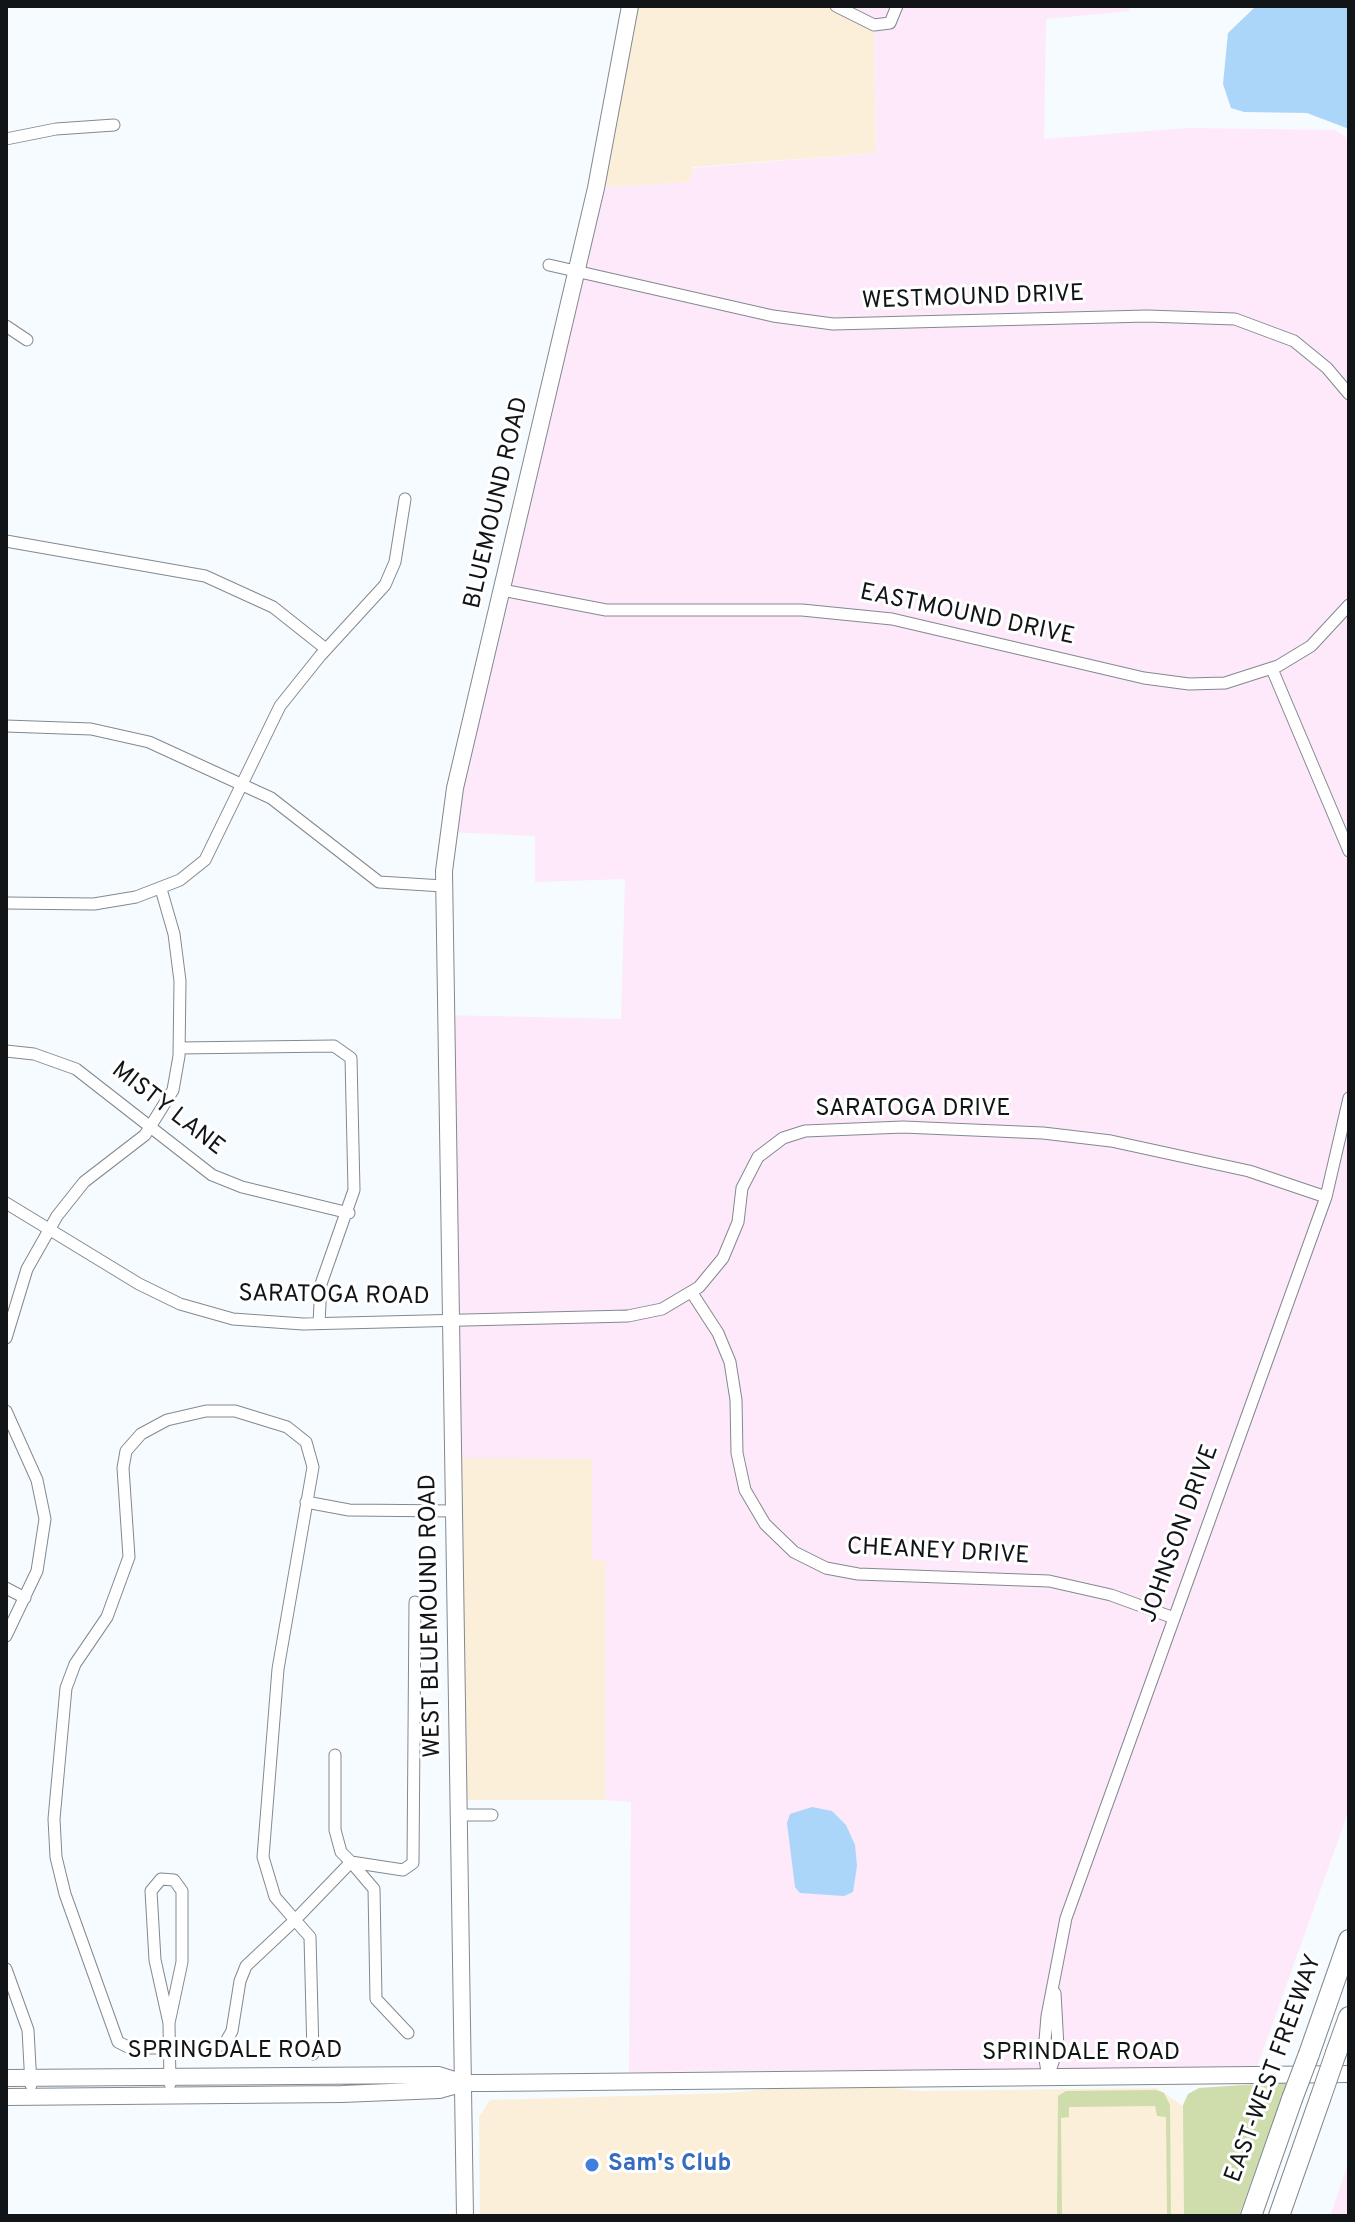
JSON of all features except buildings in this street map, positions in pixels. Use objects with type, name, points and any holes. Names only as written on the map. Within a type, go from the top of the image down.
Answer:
[{"type":"highway","name":"EAST-WEST FREEWAY","points":[[1251,2216],[1349,1940]]},
{"type":"highway","points":[[1279,2216],[1349,2017]]},
{"type":"main road","name":"BLUEMOUND ROAD","points":[[445,1015],[443,886],[455,788],[578,272],[630,6]]},
{"type":"main road","name":"WEST BLUEMOUND ROAD","points":[[445,1015],[465,2216]]},
{"type":"main road","name":"SPRINDALE ROAD","points":[[878,2080],[1349,2074]]},
{"type":"main road","name":"SPRINGDALE ROAD","points":[[6,2078],[439,2075],[464,2083]]},
{"type":"main road","name":"SPRINGDALE ROAD","points":[[6,2097],[266,2096],[439,2090],[464,2083],[878,2080]]},
{"type":"street","points":[[836,6],[874,25],[890,23],[897,6]]},
{"type":"street","points":[[6,139],[56,129],[114,125]]},
{"type":"street","name":"WESTMOUND DRIVE","points":[[549,265],[773,316],[829,324],[1162,316],[1239,320],[1294,341],[1327,368],[1349,394]]},
{"type":"street","points":[[6,326],[27,340]]},
{"type":"street","points":[[6,903],[94,904],[161,889],[180,880],[205,860],[280,706],[326,649],[369,604],[391,574],[405,499]]},
{"type":"street","points":[[6,541],[205,576],[273,607],[326,649]]},
{"type":"street","name":"EASTMOUND DRIVE","points":[[502,590],[606,610],[802,610],[892,619],[1144,678],[1189,684],[1225,683],[1272,669],[1311,646],[1349,605]]},
{"type":"street","points":[[1272,669],[1349,851]]},
{"type":"street","points":[[6,726],[91,729],[131,735],[242,784],[283,806],[369,877],[392,885],[443,886]]},
{"type":"street","points":[[6,1334],[27,1269],[49,1230],[84,1182],[151,1128],[173,1090],[179,1048],[178,958],[161,889]]},
{"type":"street","points":[[179,1048],[334,1046],[348,1053],[353,1067],[356,1174],[349,1213],[321,1284],[319,1323]]},
{"type":"street","name":"MISTY LANE","points":[[6,1051],[47,1057],[76,1069],[199,1167],[225,1180],[349,1213]]},
{"type":"street","name":"JOHNSON DRIVE","points":[[1048,2078],[1044,2053],[1057,1954],[1072,1902],[1326,1197],[1349,1098]]},
{"type":"street","name":"SARATOGA DRIVE","points":[[451,1320],[642,1315],[671,1306],[692,1293],[712,1274],[731,1244],[750,1169],[771,1145],[805,1131],[903,1127],[1043,1133],[1111,1141],[1249,1171],[1326,1197]]},
{"type":"street","name":"SARATOGA ROAD","points":[[6,1203],[139,1284],[190,1308],[258,1322],[451,1320]]},
{"type":"street","name":"CHEANEY DRIVE","points":[[692,1293],[712,1323],[730,1362],[736,1400],[737,1453],[745,1490],[765,1524],[794,1552],[826,1568],[854,1574],[1049,1581],[1111,1595],[1174,1618]]},
{"type":"street","points":[[6,1411],[37,1480],[45,1519],[43,1552],[6,1636]]},
{"type":"street","name":"SPRINGDALE ROAD","points":[[313,2054],[310,1937],[295,1920],[275,1897],[263,1857],[278,1669],[313,1467],[306,1442],[287,1427],[235,1411],[206,1411],[167,1420],[141,1434],[126,1451],[123,1468],[129,1557],[107,1617],[75,1664],[66,1688],[54,1819],[56,1857],[65,1894],[118,2042],[130,2048],[169,2049],[214,2048],[225,2043],[236,2019],[240,1981],[246,1966],[295,1920],[351,1862]]},
{"type":"street","points":[[306,1502],[349,1510],[455,1511]]},
{"type":"street","points":[[6,1588],[25,1598]]},
{"type":"street","points":[[351,1862],[403,1870],[413,1863],[415,1602]]},
{"type":"street","points":[[335,1755],[335,1830],[341,1852],[374,1889],[376,1999],[408,2033]]},
{"type":"street","points":[[459,1815],[492,1815]]},
{"type":"street","points":[[169,2023],[155,1960],[151,1891],[161,1879],[174,1880],[182,1891],[182,1962],[169,2023],[170,2096]]},
{"type":"street","points":[[6,1969],[10,1989],[28,2030],[32,2097]]},
{"type":"street","points":[[266,2096],[267,2076]]},
{"type":"shaded area","points":[[630,6],[836,6],[874,25],[876,153],[693,167],[690,182],[596,188]]},
{"type":"shaded area","points":[[836,6],[1129,6],[1130,11],[1046,19],[1044,139],[1188,128],[1335,130],[1349,139],[1349,1810],[1257,2067],[629,2072],[631,1802],[605,1800],[605,1561],[592,1560],[592,1459],[454,1458],[445,1015],[621,1019],[625,879],[535,882],[535,836],[447,832],[596,188],[689,182],[693,168],[876,153],[874,25]]},
{"type":"shaded area","points":[[454,1458],[592,1458],[592,1559],[605,1561],[605,1800],[458,1800]]},
{"type":"shaded area","points":[[802,2086],[877,2086],[919,2091],[1157,2088],[1184,2107],[1185,2216],[480,2216],[479,2117],[490,2100],[727,2093]]},
{"type":"shaded area","points":[[1349,2161],[1349,2216],[1330,2216]]},
{"type":"green space","points":[[1287,2082],[1239,2216],[1184,2216],[1183,2105],[1188,2094],[1199,2088]]},
{"type":"green space","points":[[1156,2090],[1164,2093],[1170,2105],[1171,2216],[1167,2216],[1166,2117],[1157,2116],[1155,2106],[1069,2107],[1069,2117],[1061,2118],[1062,2216],[1057,2216],[1058,2096],[1066,2091]]},
{"type":"water","points":[[1256,6],[1349,6],[1349,129],[1307,113],[1244,112],[1231,108],[1223,84],[1228,33]]},
{"type":"water","points":[[812,1807],[832,1811],[846,1825],[855,1845],[857,1866],[853,1892],[844,1896],[800,1893],[795,1887],[787,1823],[790,1814]]},
{"type":"place","name":"Sam's Club","points":[[592,2165]]}]
